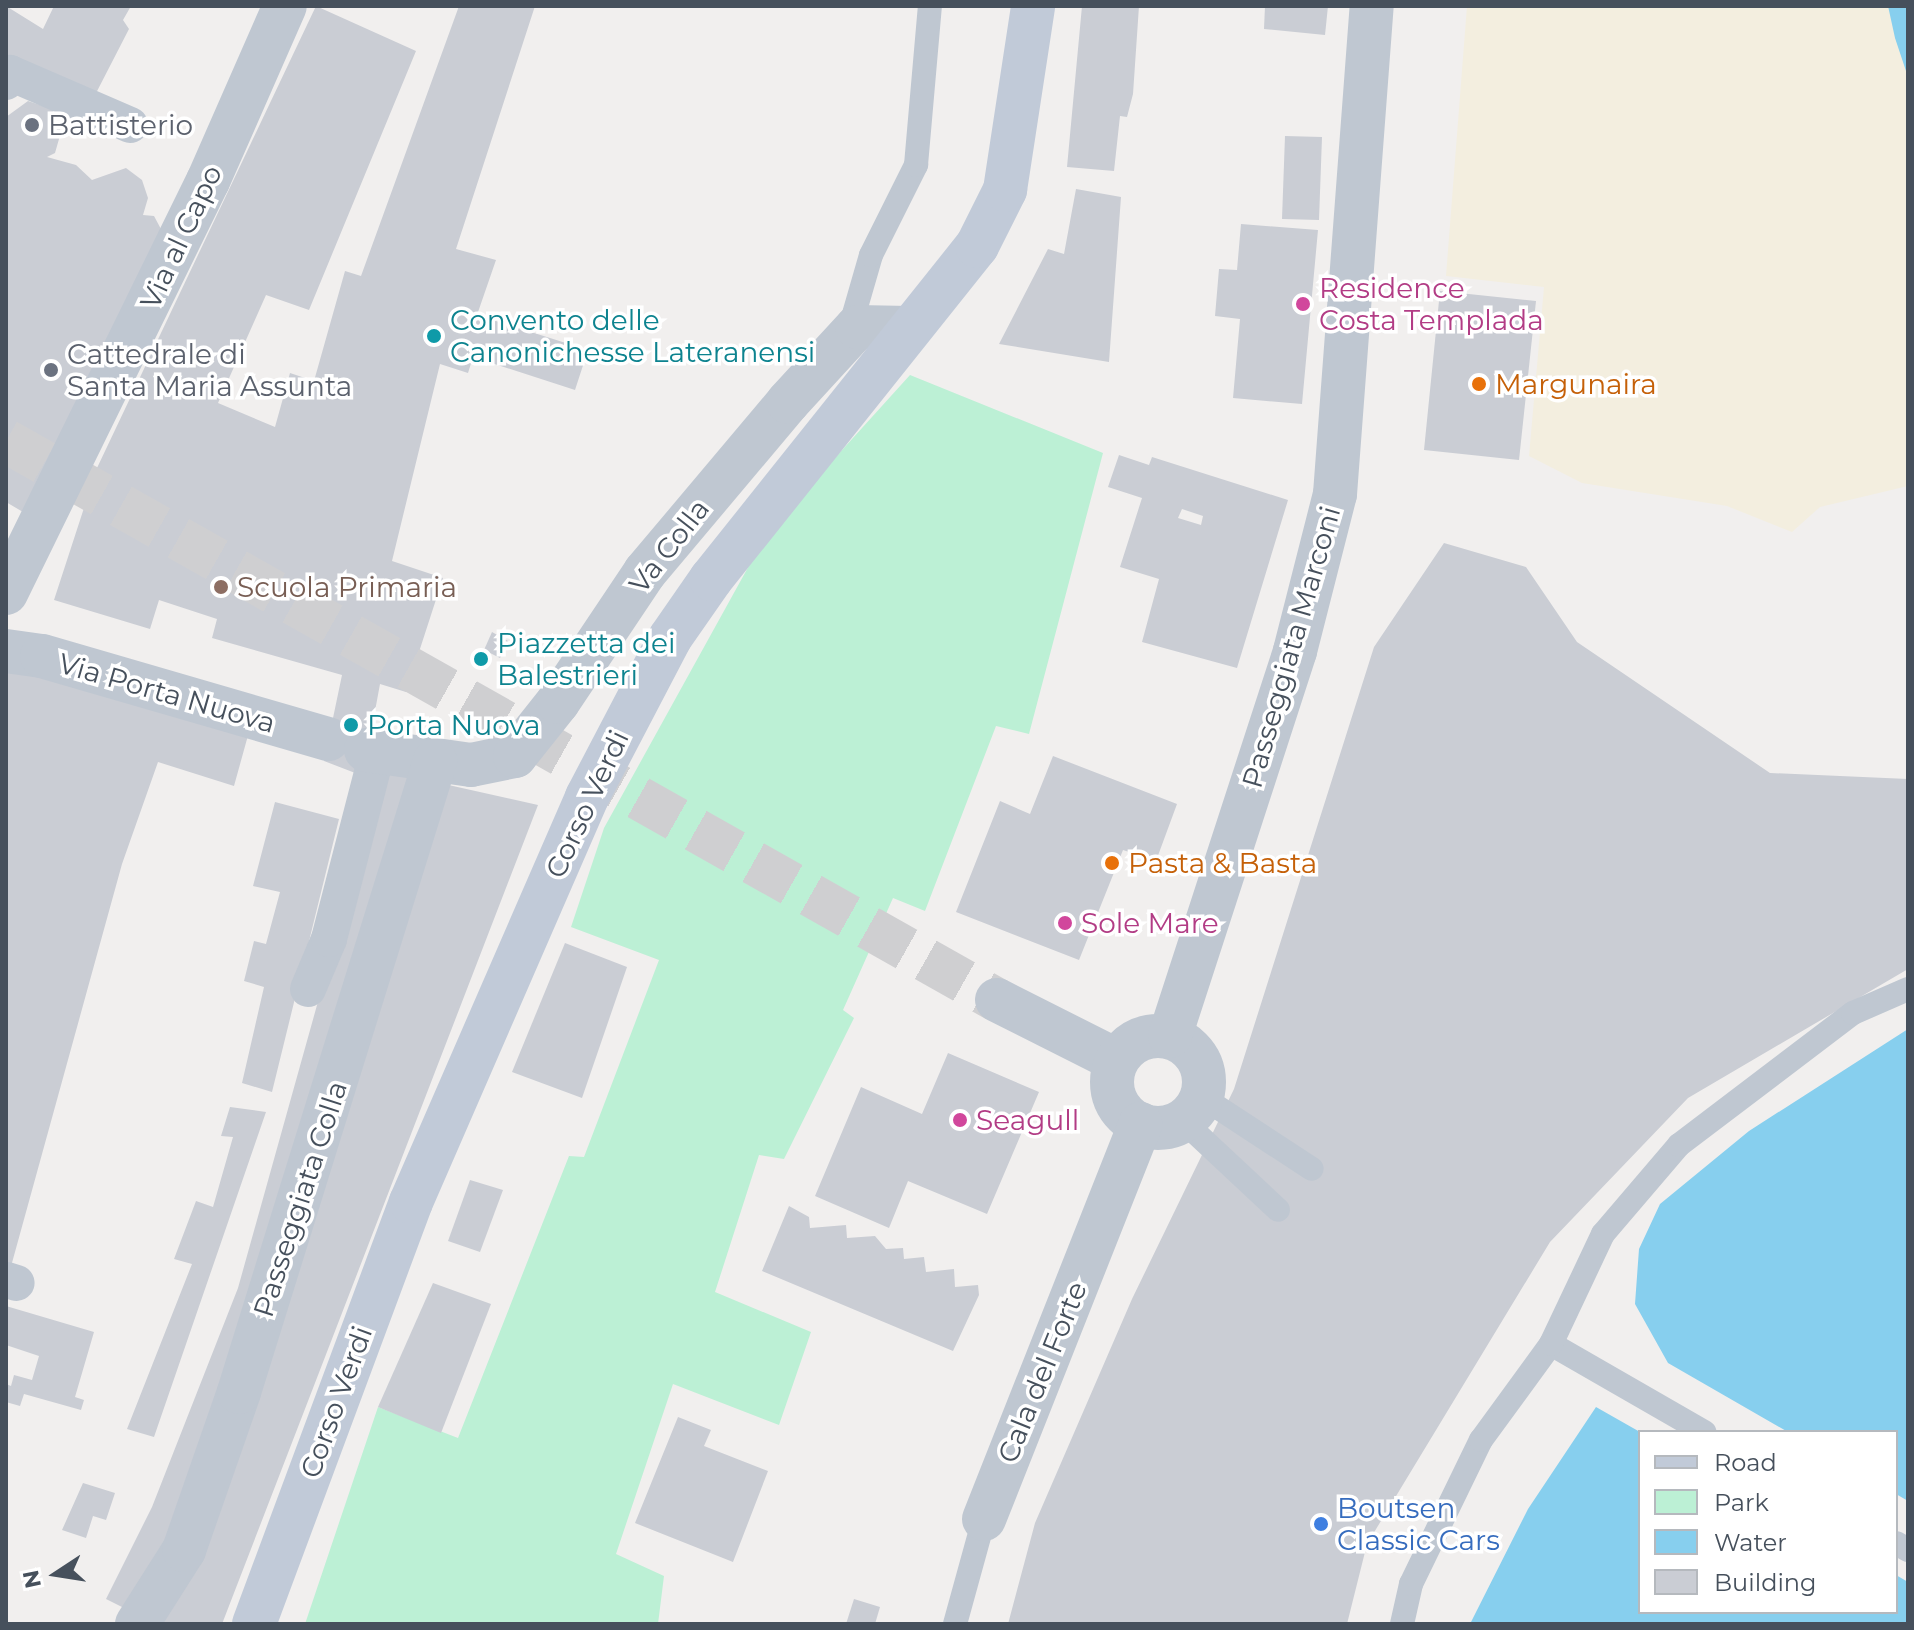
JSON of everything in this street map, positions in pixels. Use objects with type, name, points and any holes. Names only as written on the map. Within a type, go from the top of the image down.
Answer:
[{"type":"main road","name":"Corso Verdi","points":[[254,1624],[411,1202],[587,797],[670,638],[711,579],[977,246],[1005,190],[1033,6]]},
{"type":"street","name":"Via al Capo","points":[[6,593],[208,181],[285,6]]},
{"type":"street","name":"Passeggiata Marconi","points":[[1170,1036],[1295,651],[1335,494],[1372,6]]},
{"type":"street","points":[[6,82],[10,73],[130,125]]},
{"type":"street","points":[[857,327],[909,328]]},
{"type":"street","name":"Va Colla","points":[[435,761],[471,765],[515,756],[558,702],[645,572],[857,327]]},
{"type":"street","name":"Via Porta Nuova","points":[[6,651],[42,656],[357,747],[435,761]]},
{"type":"street","points":[[308,989],[329,939],[357,747]]},
{"type":"street","name":"Passeggiata Colla","points":[[137,1624],[184,1550],[239,1392],[435,761]]},
{"type":"street","points":[[997,1000],[1116,1060]]},
{"type":"street","points":[[1170,1036],[1196,1054],[1205,1083],[1192,1109],[1170,1127],[1140,1124],[1118,1105],[1113,1091],[1116,1060],[1139,1039],[1170,1036]]},
{"type":"street","name":"Cala del Forte","points":[[984,1519],[1140,1124]]},
{"type":"lane","points":[[857,327],[854,314],[871,255],[916,165],[930,6]]},
{"type":"lane","points":[[1402,1624],[1411,1584],[1481,1440],[1551,1344],[1603,1234],[1679,1145],[1853,1013],[1908,989]]},
{"type":"lane","points":[[1192,1109],[1312,1169]]},
{"type":"lane","points":[[1192,1109],[1278,1210]]},
{"type":"lane","points":[[1551,1344],[1701,1430]]},
{"type":"lane","name":"Cala del Forte","points":[[955,1624],[984,1519]]},
{"type":"green space","points":[[910,375],[1103,453],[1029,734],[996,726],[925,911],[893,898],[843,1010],[854,1018],[784,1159],[759,1155],[715,1292],[811,1332],[779,1425],[673,1384],[616,1554],[664,1576],[658,1624],[305,1624],[378,1407],[458,1438],[569,1156],[584,1157],[659,960],[571,927],[604,828],[767,533]]},
{"type":"sand","points":[[1467,6],[1890,6],[1908,78],[1908,486],[1820,507],[1792,532],[1727,506],[1582,483],[1529,456],[1544,287],[1446,276]]},
{"type":"water","points":[[1888,6],[1908,6],[1908,77],[1895,38]]},
{"type":"water","points":[[1908,1029],[1908,1501],[1898,1495],[1898,1430],[1785,1430],[1668,1363],[1635,1304],[1639,1249],[1660,1204],[1749,1131]]},
{"type":"water","points":[[1596,1407],[1638,1431],[1638,1614],[1898,1614],[1898,1576],[1908,1582],[1908,1624],[1470,1624],[1528,1509]]},
{"type":"building","points":[[6,6],[43,29],[54,6],[131,6],[123,20],[129,29],[93,99],[6,58]]},
{"type":"building","name":"Convento delle Canonichesse Lateranensi","points":[[316,6],[416,51],[309,310],[266,295],[218,403],[275,427],[290,373],[314,381],[345,271],[361,276],[459,6],[535,6],[456,249],[496,260],[477,315],[588,350],[575,390],[473,357],[468,373],[440,364],[392,561],[443,578],[406,692],[380,684],[363,776],[324,761],[342,675],[212,638],[217,619],[159,600],[150,629],[54,600],[97,468]]},
{"type":"building","points":[[1082,6],[1139,6],[1133,94],[1127,117],[1120,116],[1114,171],[1067,167]]},
{"type":"building","points":[[1265,6],[1328,6],[1325,35],[1264,29]]},
{"type":"building","name":"Cattedrale di Santa Maria Assunta","points":[[28,101],[52,109],[61,132],[55,153],[47,157],[76,165],[92,180],[126,168],[142,180],[148,198],[143,215],[154,216],[162,231],[23,512],[6,502],[6,117]]},
{"type":"building","points":[[1285,136],[1322,137],[1319,220],[1282,219]]},
{"type":"building","points":[[1076,189],[1121,197],[1109,362],[999,344],[1048,249],[1064,254]]},
{"type":"building","points":[[1241,224],[1318,230],[1302,404],[1233,398],[1240,319],[1215,316],[1219,269],[1237,270]]},
{"type":"building","name":"Margunaira","points":[[1440,291],[1536,301],[1519,460],[1424,450]]},
{"type":"building","points":[[1119,455],[1149,465],[1152,457],[1288,500],[1237,668],[1142,642],[1159,579],[1120,567],[1142,498],[1108,487]],"holes":[[[1182,509],[1203,516],[1201,525],[1178,518]]]},
{"type":"building","points":[[1444,543],[1526,567],[1577,642],[1770,773],[1908,779],[1908,969],[1688,1098],[1550,1242],[1367,1544],[1347,1624],[1008,1624],[1035,1523],[1132,1299],[1234,1089],[1374,647]]},
{"type":"building","points":[[492,632],[508,641],[500,658],[484,650]]},
{"type":"building","points":[[6,669],[252,721],[234,786],[158,762],[122,864],[7,1281]]},
{"type":"building","points":[[1053,756],[1177,804],[1156,861],[1123,850],[1079,960],[956,912],[1000,801],[1030,814]]},
{"type":"building","points":[[377,769],[538,805],[222,1624],[156,1624],[106,1599],[152,1507],[238,1288],[331,955]]},
{"type":"building","points":[[275,802],[339,819],[272,1092],[242,1083],[264,987],[244,981],[254,941],[266,944],[280,892],[253,886]]},
{"type":"building","points":[[565,943],[627,967],[582,1098],[512,1072]]},
{"type":"building","points":[[948,1053],[1039,1092],[987,1214],[908,1181],[889,1228],[815,1196],[861,1087],[922,1114]]},
{"type":"building","points":[[230,1107],[266,1112],[154,1437],[127,1429],[192,1264],[174,1259],[196,1201],[213,1207],[233,1137],[221,1136]]},
{"type":"building","points":[[470,1180],[503,1190],[480,1252],[448,1241]]},
{"type":"building","points":[[789,1206],[809,1217],[810,1228],[846,1225],[847,1238],[875,1236],[886,1249],[903,1248],[904,1259],[924,1257],[926,1272],[954,1269],[955,1287],[978,1285],[979,1295],[953,1351],[762,1271]]},
{"type":"building","points":[[433,1283],[491,1304],[441,1433],[378,1407]]},
{"type":"building","points":[[6,1306],[94,1332],[75,1397],[84,1400],[81,1410],[24,1394],[20,1406],[6,1402],[6,1384],[11,1386],[14,1375],[32,1380],[39,1356],[6,1345]]},
{"type":"building","points":[[678,1417],[711,1430],[704,1446],[768,1471],[733,1562],[635,1523]]},
{"type":"building","points":[[83,1483],[115,1493],[106,1520],[93,1516],[86,1538],[62,1530]]},
{"type":"building","points":[[854,1599],[880,1607],[875,1624],[846,1624]]},
{"type":"tunnel","points":[[6,441],[997,1000]]},
{"type":"place","name":"Battisterio","points":[[32,125]]},
{"type":"place","name":"Residence Costa Templada","points":[[1303,304]]},
{"type":"place","name":"Convento delle Canonichesse Lateranensi","points":[[434,336]]},
{"type":"place","name":"Cattedrale di Santa Maria Assunta","points":[[51,370]]},
{"type":"place","name":"Margunaira","points":[[1479,384]]},
{"type":"place","name":"Scuola Primaria","points":[[221,587]]},
{"type":"place","name":"Piazzetta dei Balestrieri","points":[[481,659]]},
{"type":"place","name":"Porta Nuova","points":[[351,725]]},
{"type":"place","name":"Pasta & Basta","points":[[1112,863]]},
{"type":"place","name":"Sole Mare","points":[[1065,923]]},
{"type":"place","name":"Seagull","points":[[960,1120]]},
{"type":"place","name":"Boutsen Classic Cars","points":[[1321,1524]]}]
